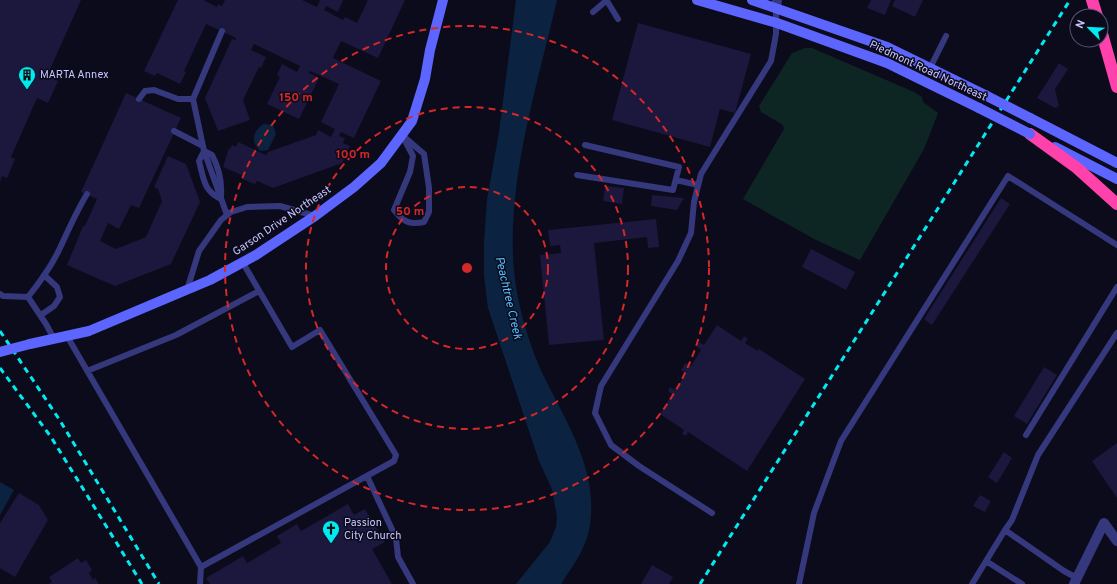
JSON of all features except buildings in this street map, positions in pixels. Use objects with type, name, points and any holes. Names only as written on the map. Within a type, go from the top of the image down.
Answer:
[{"type":"highway","points":[[1106,48],[1117,87]]},
{"type":"highway","points":[[1030,134],[1077,168],[1117,204]]},
{"type":"main road","name":"Garson Drive Northeast","points":[[0,352],[89,331],[187,290],[243,263],[316,216],[381,163],[412,121],[423,86],[430,50],[443,0]]},
{"type":"main road","name":"Piedmont Road Northeast","points":[[697,0],[776,23],[887,63],[979,108],[1117,179]]},
{"type":"main road","name":"Piedmont Road Northeast","points":[[752,0],[776,3],[887,47],[985,95],[1117,163]]},
{"type":"street","points":[[1076,581],[1104,523],[1117,541]]},
{"type":"lane","points":[[592,12],[607,0],[618,19]]},
{"type":"lane","points":[[712,513],[639,466],[612,445],[595,413],[601,386],[678,261],[691,233],[694,202],[701,174],[771,61],[776,23],[776,3]]},
{"type":"lane","points":[[221,198],[210,194],[207,189],[199,161],[203,148],[193,99],[222,32]]},
{"type":"lane","points":[[930,68],[946,36]]},
{"type":"lane","points":[[139,99],[145,91],[154,90],[178,99],[193,99]]},
{"type":"lane","points":[[174,131],[212,155],[222,182],[221,198],[227,215]]},
{"type":"lane","points":[[402,135],[424,154],[429,188],[429,212],[424,222],[414,224],[400,219],[394,210],[410,172],[413,156],[402,135]]},
{"type":"lane","points":[[577,175],[674,190],[679,167],[585,145]]},
{"type":"lane","points":[[800,584],[814,513],[841,441],[1008,176],[1117,245]]},
{"type":"lane","points":[[676,180],[698,185]]},
{"type":"lane","points":[[28,297],[50,265],[87,194]]},
{"type":"lane","points":[[187,290],[199,251],[221,220],[231,212],[247,207],[280,206],[316,216]]},
{"type":"lane","points":[[201,567],[394,461],[396,455],[320,330],[292,347],[243,263]]},
{"type":"lane","points":[[40,315],[54,306],[60,297],[57,287],[44,275]]},
{"type":"lane","points":[[1026,435],[1117,287]]},
{"type":"lane","points":[[88,371],[176,335],[259,291]]},
{"type":"lane","points":[[0,294],[3,296],[28,297]]},
{"type":"lane","points":[[28,297],[54,339]]},
{"type":"lane","points":[[972,584],[1012,520],[1038,455],[1117,333]]},
{"type":"lane","points":[[67,336],[201,567],[200,584]]},
{"type":"lane","points":[[367,476],[396,538],[398,557],[413,584]]},
{"type":"lane","points":[[1005,530],[1076,581]]},
{"type":"lane","points":[[986,561],[1022,584]]},
{"type":"green space","points":[[805,48],[812,48],[914,92],[922,97],[923,102],[938,113],[924,149],[860,260],[816,240],[743,199],[784,129],[783,125],[761,112],[759,106],[792,53]]},
{"type":"water","name":"Peachtree Creek","points":[[516,0],[557,0],[525,135],[515,203],[513,237],[515,283],[530,343],[539,366],[578,445],[590,486],[591,508],[587,537],[578,558],[561,584],[516,584],[550,542],[556,527],[557,517],[552,489],[539,461],[488,308],[484,276],[484,242],[487,200],[499,132]]},
{"type":"water","points":[[264,124],[273,125],[276,134],[268,150],[260,151],[255,144],[254,136],[257,129]]},
{"type":"water","points":[[0,482],[14,490],[0,515]]},
{"type":"railway","points":[[700,584],[1070,0]]},
{"type":"railway","points":[[0,331],[59,419],[159,584]]},
{"type":"railway","points":[[0,368],[51,437],[142,584]]},
{"type":"place","name":"MARTA Annex","points":[[27,90]]},
{"type":"place","name":"Passion City Church","points":[[331,544]]}]
